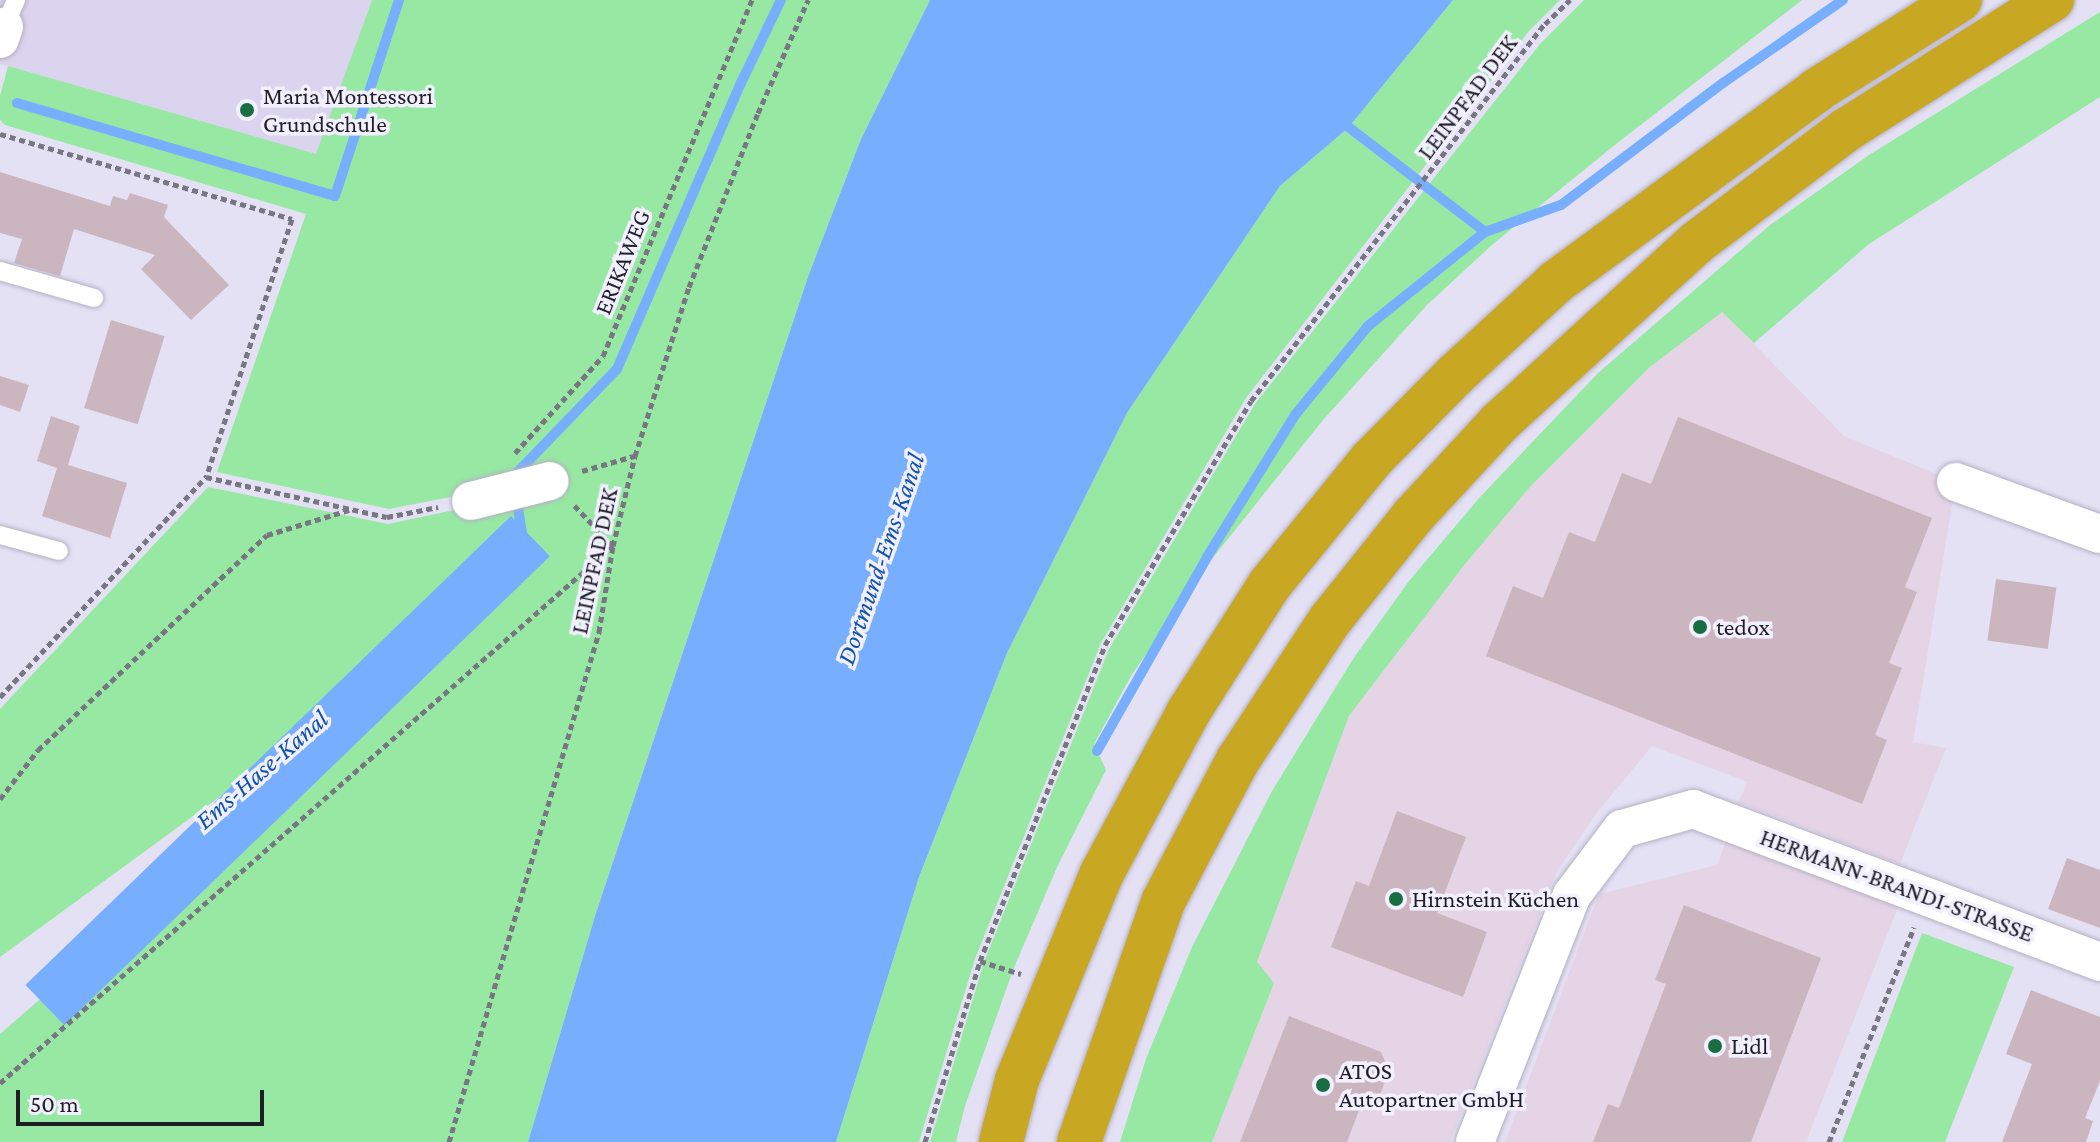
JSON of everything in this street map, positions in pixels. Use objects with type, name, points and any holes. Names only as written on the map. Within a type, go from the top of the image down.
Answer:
[{"type":"highway","points":[[1001,1142],[1017,1080],[1101,875],[1189,711],[1270,584],[1371,460],[1455,375],[1556,282],[1817,90],[1960,0]]},
{"type":"highway","points":[[1079,1142],[1163,902],[1238,760],[1330,620],[1413,516],[1499,423],[1696,243],[1846,130],[2052,0]]},
{"type":"street","points":[[471,501],[550,481]]},
{"type":"street","points":[[1956,482],[2100,534]]},
{"type":"street","name":"HERMANN-BRANDI-STRASSE","points":[[1475,1142],[1572,895],[1622,829],[1693,809],[2100,962]]},
{"type":"lane","points":[[0,271],[94,298]]},
{"type":"lane","points":[[0,535],[59,551]]},
{"type":"path","name":"ERIKAWEG","points":[[511,457],[603,356],[752,0]]},
{"type":"path","name":"LEINPFAD DEK","points":[[449,1142],[599,632],[613,546],[635,456],[689,287],[806,0]]},
{"type":"path","name":"LEINPFAD DEK","points":[[925,1142],[980,961],[1105,645],[1251,401],[1545,24],[1570,0]]},
{"type":"path","points":[[0,134],[292,219],[206,477],[0,697]]},
{"type":"path","points":[[0,1083],[613,546],[550,481],[635,456]]},
{"type":"path","points":[[206,477],[387,517],[471,501]]},
{"type":"path","points":[[0,799],[38,750],[267,535],[350,509]]},
{"type":"path","points":[[1829,1142],[1926,895]]},
{"type":"path","points":[[980,961],[1022,975]]},
{"type":"shaded area","name":"Maria Montessori Grundschule","points":[[0,0],[372,0],[317,155],[0,64]]},
{"type":"shaded area","points":[[1722,311],[1844,436],[1956,482],[1913,742],[1946,748],[1900,864],[1738,802],[1748,782],[1652,746],[1595,815],[1556,873],[1450,1142],[1212,1142],[1274,983],[1257,963],[1349,716],[1465,564],[1530,487],[1650,367]]},
{"type":"shaded area","points":[[1727,838],[1900,902],[1806,1142],[1505,1142],[1599,894],[1717,865]]},
{"type":"green space","points":[[372,0],[930,0],[861,139],[809,274],[595,916],[528,1142],[0,1142],[0,1034],[550,556],[0,957],[0,709],[208,487],[388,524],[478,505],[456,496],[389,509],[217,472],[306,214],[5,125],[0,120],[0,96],[8,66],[316,154]]},
{"type":"green space","points":[[1453,0],[1560,0],[1529,31],[1246,398],[1101,643],[975,959],[919,1142],[836,1142],[919,877],[1007,653],[1127,413],[1280,186],[1348,128]]},
{"type":"green space","points":[[1584,0],[1802,0],[1493,244],[1427,305],[1323,420],[1212,559],[1131,676],[1094,744],[1106,770],[1058,865],[1013,970],[965,1106],[956,1142],[930,1142],[984,962],[1109,649],[1255,404],[1540,44]]},
{"type":"green space","points":[[2100,12],[2100,97],[1869,244],[1754,343],[1722,312],[1650,367],[1530,487],[1465,564],[1349,716],[1257,962],[1274,983],[1212,1142],[1120,1142],[1146,1059],[1192,947],[1272,791],[1353,659],[1409,581],[1480,497],[1598,373],[1770,225],[1869,155]]},
{"type":"green space","points":[[1922,933],[2014,967],[1945,1142],[1842,1142]]},
{"type":"water","name":"Dortmund-Ems-Kanal","points":[[930,0],[1453,0],[1348,128],[1280,186],[1127,413],[1007,653],[919,877],[836,1142],[528,1142],[595,916],[809,274],[861,139]]},
{"type":"water","name":"Ems-Hase-Kanal","points":[[511,516],[550,556],[64,1025],[25,985]]},
{"type":"building","points":[[0,172],[110,206],[113,196],[127,200],[130,193],[168,205],[164,217],[229,285],[191,320],[141,269],[155,255],[74,229],[60,276],[14,263],[22,239],[0,233]]},
{"type":"building","points":[[111,320],[165,336],[138,424],[84,408]]},
{"type":"building","points":[[0,376],[29,385],[20,412],[0,405]]},
{"type":"building","points":[[51,416],[80,426],[68,465],[127,483],[110,538],[42,516],[57,468],[37,461]]},
{"type":"building","name":"tedox","points":[[1678,417],[1932,518],[1905,587],[1917,592],[1889,663],[1902,668],[1875,735],[1887,740],[1862,804],[1486,656],[1513,586],[1543,598],[1569,532],[1595,542],[1622,473],[1651,484]]},
{"type":"building","points":[[1996,579],[2056,587],[2048,649],[1987,640]]},
{"type":"building","name":"Hirnstein Küchen","points":[[1397,811],[1466,837],[1437,913],[1487,932],[1463,997],[1331,947],[1356,881],[1369,886]]},
{"type":"building","points":[[2067,858],[2100,870],[2100,928],[2048,909]]},
{"type":"building","name":"Lidl","points":[[1684,905],[1821,958],[1751,1142],[1593,1142],[1608,1104],[1619,1108],[1666,984],[1655,980]]},
{"type":"building","points":[[2031,990],[2100,1017],[2100,1081],[2085,1118],[2093,1121],[2086,1142],[2002,1142],[2032,1064],[2006,1054]]},
{"type":"building","name":"ATOS Autopartner GmbH","points":[[1289,1016],[1381,1052],[1389,1071],[1378,1100],[1360,1108],[1347,1142],[1240,1142]]},
{"type":"waterway","points":[[17,103],[335,196],[399,0]]},
{"type":"waterway","points":[[513,477],[617,369],[741,83],[781,0]]},
{"type":"waterway","points":[[1097,751],[1207,557],[1295,415],[1368,326],[1485,232],[1561,205],[1723,83],[1843,0]]},
{"type":"waterway","points":[[1338,119],[1485,232]]},
{"type":"waterway","points":[[516,496],[523,539]]},
{"type":"place","name":"Maria Montessori Grundschule","points":[[247,110]]},
{"type":"place","name":"tedox","points":[[1700,627]]},
{"type":"place","name":"Hirnstein Küchen","points":[[1396,899]]},
{"type":"place","name":"Lidl","points":[[1715,1046]]},
{"type":"place","name":"ATOS Autopartner GmbH","points":[[1323,1085]]}]
